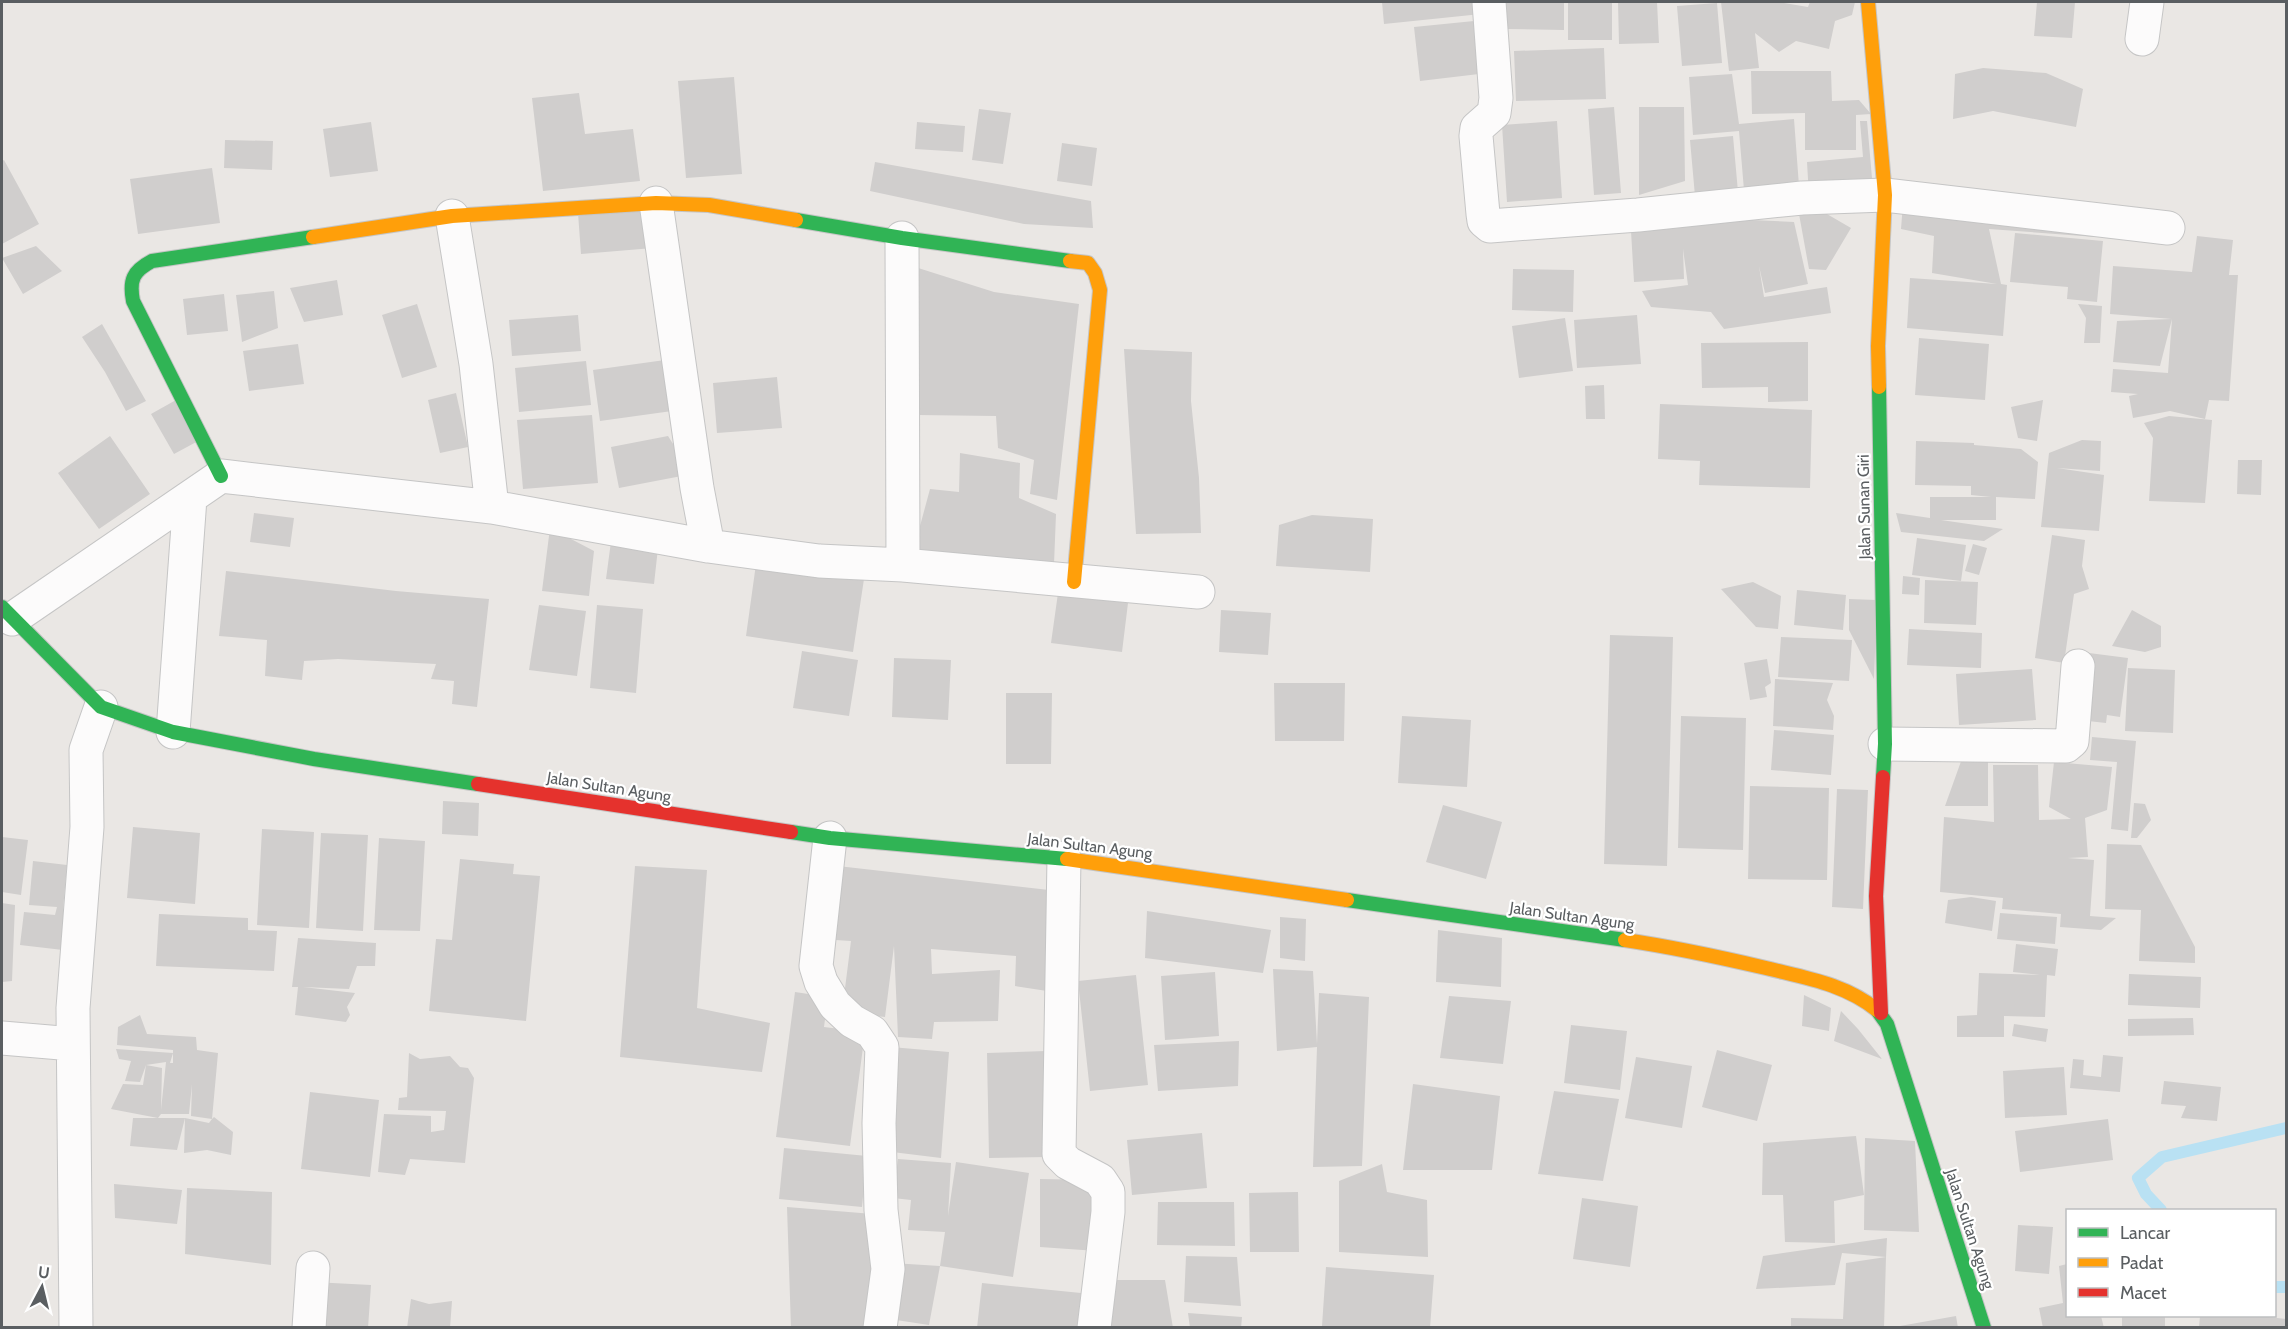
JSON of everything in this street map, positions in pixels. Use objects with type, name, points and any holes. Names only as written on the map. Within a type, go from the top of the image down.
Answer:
[{"type":"street","points":[[1489,2],[1496,98],[1494,113],[1477,128],[1476,136],[1484,221],[1490,226],[1638,215],[1802,198],[1885,195],[2168,228]]},
{"type":"street","name":"Jalan Sunan Giri","points":[[1868,2],[1885,195],[1878,346],[1885,744],[1876,896],[1881,1013]]},
{"type":"street","points":[[2142,39],[2147,2]]},
{"type":"street","points":[[656,203],[697,488],[708,546]]},
{"type":"street","points":[[221,476],[133,301],[130,286],[132,276],[139,267],[152,261],[452,216],[656,203],[709,205],[902,238],[1088,263],[1095,273],[1100,290],[1074,582]]},
{"type":"street","points":[[452,216],[476,364],[492,507]]},
{"type":"street","points":[[902,238],[903,565]]},
{"type":"street","points":[[7,613],[190,498],[221,476],[492,507],[708,546],[819,561],[903,565],[1198,592]]},
{"type":"street","points":[[173,732],[190,498]]},
{"type":"street","name":"Jalan Sultan Agung","points":[[7,613],[101,707],[173,732],[314,759],[830,837],[1064,858],[1690,950],[1831,984],[1862,998],[1881,1013],[1894,1041],[1984,1328]]},
{"type":"street","points":[[1885,744],[2066,746],[2072,741],[2078,666]]},
{"type":"street","points":[[76,1328],[73,1008],[87,827],[87,750],[101,707]]},
{"type":"street","points":[[830,837],[816,966],[821,982],[835,1005],[852,1021],[872,1032],[882,1047],[879,1124],[881,1210],[888,1269],[880,1328]]},
{"type":"street","points":[[1064,858],[1059,1154],[1068,1163],[1100,1180],[1108,1192],[1108,1212],[1094,1328]]},
{"type":"street","points":[[2,1038],[73,1044]]},
{"type":"street","points":[[309,1328],[313,1268]]},
{"type":"building","points":[[1382,2],[1480,2],[1481,14],[1384,24]]},
{"type":"building","points":[[1506,2],[1564,2],[1564,30],[1506,29]]},
{"type":"building","points":[[1568,2],[1612,2],[1612,40],[1568,40]]},
{"type":"building","points":[[1618,2],[1657,2],[1659,43],[1619,44]]},
{"type":"building","points":[[1721,2],[1778,2],[1808,7],[1810,2],[1855,2],[1852,15],[1835,21],[1829,49],[1796,41],[1779,52],[1755,33],[1759,68],[1729,71]]},
{"type":"building","points":[[2037,2],[2075,2],[2072,38],[2034,36]]},
{"type":"building","points":[[1717,3],[1722,63],[1682,66],[1677,6]]},
{"type":"building","points":[[1474,21],[1479,74],[1420,81],[1414,27]]},
{"type":"building","points":[[1604,48],[1606,99],[1516,101],[1514,51]]},
{"type":"building","points":[[1983,68],[2046,73],[2083,89],[2076,127],[1993,111],[1953,119],[1955,74]]},
{"type":"building","points":[[1751,71],[1831,71],[1832,101],[1859,100],[1871,114],[1856,115],[1856,150],[1805,150],[1805,113],[1752,114]]},
{"type":"building","points":[[1732,74],[1739,124],[1794,119],[1799,186],[1744,190],[1739,131],[1693,135],[1689,77]]},
{"type":"building","points":[[734,77],[742,174],[686,178],[678,81]]},
{"type":"building","points":[[579,93],[585,134],[633,129],[640,181],[543,191],[532,98]]},
{"type":"building","points":[[1614,107],[1621,193],[1594,195],[1588,109]]},
{"type":"building","points":[[1639,107],[1684,107],[1685,181],[1639,195]]},
{"type":"building","points":[[979,109],[1011,113],[1003,164],[972,160]]},
{"type":"building","points":[[1557,121],[1562,198],[1507,202],[1502,125]]},
{"type":"building","points":[[1860,121],[1867,121],[1872,178],[1809,196],[1807,162],[1863,157]]},
{"type":"building","points":[[371,122],[378,171],[330,177],[323,129]]},
{"type":"building","points":[[917,122],[965,126],[963,152],[915,149]]},
{"type":"building","points":[[1733,136],[1738,192],[1695,196],[1690,140]]},
{"type":"building","points":[[225,140],[273,141],[272,170],[224,168]]},
{"type":"building","points":[[1062,143],[1097,148],[1092,186],[1057,181]]},
{"type":"building","points":[[4,160],[39,224],[2,244],[2,161]]},
{"type":"building","points":[[875,162],[1091,201],[1093,228],[1024,224],[870,191]]},
{"type":"building","points":[[212,168],[220,223],[138,234],[130,179]]},
{"type":"building","points":[[1749,204],[1752,220],[1794,222],[1808,284],[1765,293],[1759,266],[1764,297],[1827,287],[1831,313],[1724,329],[1711,312],[1651,307],[1642,291],[1688,285],[1683,249],[1684,279],[1634,282],[1631,231],[1680,228],[1677,215]]},
{"type":"building","points":[[1903,204],[2108,229],[2096,237],[1989,229],[2001,284],[2007,285],[2003,336],[1907,328],[1910,278],[1997,284],[1932,273],[1934,236],[1901,229]]},
{"type":"building","points":[[650,207],[653,248],[581,254],[578,213]]},
{"type":"building","points":[[1820,210],[1851,228],[1826,270],[1809,269],[1799,214]]},
{"type":"building","points":[[2015,233],[2103,241],[2097,302],[2067,299],[2068,287],[2010,282]]},
{"type":"building","points":[[2197,236],[2233,240],[2229,275],[2238,275],[2229,401],[2209,400],[2205,419],[2170,411],[2133,418],[2129,396],[2138,394],[2111,392],[2113,369],[2168,373],[2172,319],[2110,314],[2113,266],[2192,272]]},
{"type":"building","points":[[36,246],[62,271],[23,294],[2,258]]},
{"type":"building","points":[[915,267],[994,292],[1079,304],[1057,500],[1030,494],[1034,460],[998,448],[996,416],[917,415]]},
{"type":"building","points":[[1513,269],[1574,270],[1573,312],[1512,310]]},
{"type":"building","points":[[337,280],[343,315],[304,322],[290,288]]},
{"type":"building","points":[[274,291],[278,328],[242,342],[236,295]]},
{"type":"building","points":[[224,294],[228,331],[187,335],[183,299]]},
{"type":"building","points":[[417,304],[437,367],[402,378],[382,315]]},
{"type":"building","points":[[2078,304],[2102,306],[2100,343],[2084,343],[2086,318]]},
{"type":"building","points":[[578,315],[581,351],[512,356],[509,320]]},
{"type":"building","points":[[1637,315],[1641,364],[1577,368],[1574,320]]},
{"type":"building","points":[[1565,318],[1573,371],[1519,378],[1512,326]]},
{"type":"building","points":[[2172,319],[2160,366],[2113,362],[2117,321]]},
{"type":"building","points":[[102,324],[146,401],[126,411],[105,372],[82,337]]},
{"type":"building","points":[[1919,338],[1989,344],[1985,400],[1915,395]]},
{"type":"building","points":[[1808,342],[1808,401],[1768,402],[1768,387],[1702,388],[1701,343]]},
{"type":"building","points":[[298,344],[304,384],[249,391],[243,351]]},
{"type":"building","points":[[1124,349],[1192,352],[1191,401],[1199,478],[1201,533],[1136,534]]},
{"type":"building","points":[[665,360],[672,411],[600,421],[593,370]]},
{"type":"building","points":[[586,361],[591,405],[519,412],[515,368]]},
{"type":"building","points":[[777,377],[782,428],[717,433],[713,383]]},
{"type":"building","points":[[1604,385],[1605,419],[1586,419],[1585,386]]},
{"type":"building","points":[[456,393],[468,447],[440,453],[428,400]]},
{"type":"building","points":[[176,400],[200,440],[174,454],[151,414]]},
{"type":"building","points":[[2043,400],[2037,441],[2018,438],[2011,407]]},
{"type":"building","points":[[1660,404],[1812,410],[1810,488],[1699,485],[1700,461],[1658,459]]},
{"type":"building","points":[[592,415],[598,483],[523,489],[517,420]]},
{"type":"building","points":[[2169,416],[2212,420],[2205,503],[2149,501],[2153,438],[2144,423]]},
{"type":"building","points":[[110,436],[150,494],[99,529],[58,473]]},
{"type":"building","points":[[668,436],[692,474],[619,488],[611,447]]},
{"type":"building","points":[[2082,440],[2101,441],[2100,471],[2057,468],[2104,475],[2099,531],[2041,527],[2049,453]]},
{"type":"building","points":[[1916,441],[1974,443],[1974,445],[2021,449],[2038,462],[2035,499],[1996,497],[1996,520],[1941,520],[2003,529],[1984,541],[1901,532],[1896,513],[1930,518],[1930,497],[1991,497],[1971,495],[1971,486],[1915,485]]},
{"type":"building","points":[[960,453],[1020,463],[1019,498],[1056,514],[1054,564],[913,552],[930,489],[959,492]]},
{"type":"building","points":[[2238,460],[2262,460],[2261,495],[2237,494]]},
{"type":"building","points":[[254,513],[294,518],[290,547],[250,542]]},
{"type":"building","points":[[1312,515],[1373,519],[1370,572],[1276,566],[1279,525]]},
{"type":"building","points":[[550,528],[594,551],[589,596],[542,591]]},
{"type":"building","points":[[612,534],[659,539],[654,584],[606,579]]},
{"type":"building","points":[[2052,535],[2085,540],[2082,566],[2089,589],[2074,594],[2064,663],[2035,658]]},
{"type":"building","points":[[1917,538],[1966,545],[1961,581],[1912,575]]},
{"type":"building","points":[[1973,544],[1987,548],[1979,575],[1965,571]]},
{"type":"building","points":[[756,564],[864,579],[853,652],[746,636]]},
{"type":"building","points":[[226,571],[396,591],[489,599],[477,707],[452,704],[454,681],[431,679],[436,664],[338,659],[304,661],[302,680],[265,676],[267,640],[219,636]]},
{"type":"building","points":[[1903,576],[1920,578],[1919,595],[1902,594]]},
{"type":"building","points":[[1925,580],[1978,582],[1976,625],[1924,623]]},
{"type":"building","points":[[1753,582],[1781,596],[1778,629],[1756,627],[1721,589]]},
{"type":"building","points":[[1797,590],[1846,595],[1843,630],[1794,625]]},
{"type":"building","points":[[1058,593],[1128,603],[1122,652],[1051,643]]},
{"type":"building","points":[[1849,599],[1877,600],[1874,679],[1849,630]]},
{"type":"building","points":[[539,605],[586,611],[577,676],[529,670]]},
{"type":"building","points":[[597,605],[643,609],[636,693],[590,688]]},
{"type":"building","points":[[1221,610],[1271,613],[1268,655],[1219,652]]},
{"type":"building","points":[[2132,610],[2161,626],[2161,647],[2145,652],[2112,646]]},
{"type":"building","points":[[1909,629],[1982,633],[1981,668],[1907,665]]},
{"type":"building","points":[[1610,635],[1673,637],[1667,866],[1604,864]]},
{"type":"building","points":[[1781,637],[1852,640],[1849,681],[1778,677]]},
{"type":"building","points":[[802,651],[858,660],[849,716],[793,708]]},
{"type":"building","points":[[2089,653],[2128,658],[2120,717],[2107,715],[2106,723],[2079,720]]},
{"type":"building","points":[[894,658],[951,660],[948,720],[892,717]]},
{"type":"building","points":[[1767,659],[1771,683],[1765,687],[1767,697],[1750,700],[1744,663]]},
{"type":"building","points":[[2128,668],[2175,670],[2173,733],[2125,731]]},
{"type":"building","points":[[2032,669],[2036,720],[1959,725],[1956,674]]},
{"type":"building","points":[[1775,679],[1833,683],[1827,700],[1834,716],[1833,730],[1773,726]]},
{"type":"building","points":[[1274,683],[1345,683],[1344,741],[1275,741]]},
{"type":"building","points":[[1006,693],[1052,693],[1051,764],[1006,764]]},
{"type":"building","points":[[1402,716],[1471,720],[1467,787],[1398,783]]},
{"type":"building","points":[[1681,716],[1746,718],[1743,850],[1678,848]]},
{"type":"building","points":[[1774,730],[1834,735],[1831,775],[1771,770]]},
{"type":"building","points":[[2092,737],[2136,741],[2128,831],[2111,829],[2117,762],[2090,760]]},
{"type":"building","points":[[1964,753],[1988,753],[1988,806],[1945,806]]},
{"type":"building","points":[[2054,762],[2112,767],[2107,810],[2085,818],[2088,857],[2068,858],[2094,860],[2090,916],[2116,918],[2101,930],[2060,927],[2061,914],[2002,909],[2003,898],[1940,892],[1944,817],[1994,822],[1993,765],[2038,765],[2039,820],[2071,819],[2049,807]]},
{"type":"building","points":[[1750,786],[1829,788],[1827,880],[1748,879]]},
{"type":"building","points":[[1837,789],[1868,790],[1863,909],[1832,907]]},
{"type":"building","points":[[443,801],[479,803],[478,836],[442,834]]},
{"type":"building","points":[[2134,803],[2145,804],[2151,820],[2137,838],[2131,838]]},
{"type":"building","points":[[1443,805],[1502,822],[1486,879],[1426,862]]},
{"type":"building","points":[[133,827],[200,833],[195,904],[127,898]]},
{"type":"building","points":[[262,829],[314,832],[309,928],[257,925]]},
{"type":"building","points":[[321,833],[368,835],[363,931],[316,928]]},
{"type":"building","points":[[2,837],[28,840],[21,895],[2,892]]},
{"type":"building","points":[[379,838],[425,841],[420,931],[374,930]]},
{"type":"building","points":[[2107,844],[2141,845],[2195,947],[2195,963],[2139,961],[2141,910],[2105,909]]},
{"type":"building","points":[[460,859],[514,864],[513,874],[540,876],[526,1021],[429,1011],[436,939],[452,940]]},
{"type":"building","points":[[33,861],[67,865],[63,909],[67,910],[63,950],[20,945],[24,912],[55,915],[57,907],[29,905]]},
{"type":"building","points":[[829,865],[1049,890],[1060,993],[1015,986],[1016,956],[931,949],[932,974],[1000,970],[998,1021],[934,1022],[932,1039],[898,1037],[894,946],[885,1017],[842,1012],[851,941],[820,939]]},
{"type":"building","points":[[635,866],[707,870],[697,1008],[770,1023],[762,1072],[620,1057]]},
{"type":"building","points":[[1971,897],[1996,901],[1992,931],[1945,923],[1948,900]]},
{"type":"building","points":[[2,903],[15,905],[12,981],[2,982]]},
{"type":"building","points":[[1147,911],[1271,930],[1263,973],[1145,958]]},
{"type":"building","points":[[2000,913],[2057,917],[2055,944],[1997,939]]},
{"type":"building","points":[[159,914],[248,918],[248,930],[277,931],[274,971],[156,966]]},
{"type":"building","points":[[1280,917],[1306,919],[1305,961],[1280,958]]},
{"type":"building","points":[[1438,930],[1502,938],[1501,987],[1436,982]]},
{"type":"building","points":[[298,938],[376,943],[375,966],[357,966],[349,989],[303,987],[355,993],[347,1007],[350,1015],[346,1022],[295,1015],[298,987],[292,987]]},
{"type":"building","points":[[2016,944],[2058,949],[2055,976],[2047,975],[2045,1017],[2004,1016],[2004,1037],[1957,1037],[1957,1016],[1977,1015],[1979,973],[2040,975],[2013,972]]},
{"type":"building","points":[[1273,969],[1313,971],[1317,1044],[1319,993],[1369,997],[1362,1166],[1313,1167],[1317,1047],[1277,1051]]},
{"type":"building","points":[[1215,972],[1219,1036],[1165,1040],[1161,976]]},
{"type":"building","points":[[2129,974],[2201,977],[2200,1008],[2128,1005]]},
{"type":"building","points":[[1136,975],[1148,1085],[1090,1091],[1078,981]]},
{"type":"building","points":[[795,992],[828,997],[824,1027],[865,1032],[850,1146],[776,1137]]},
{"type":"building","points":[[1804,995],[1831,1008],[1829,1031],[1802,1026]]},
{"type":"building","points":[[1449,996],[1511,1001],[1503,1064],[1440,1058]]},
{"type":"building","points":[[1841,1011],[1858,1029],[1882,1059],[1834,1041]]},
{"type":"building","points":[[140,1015],[147,1034],[196,1037],[197,1050],[218,1053],[212,1119],[191,1116],[192,1084],[189,1114],[161,1114],[158,1118],[111,1109],[123,1084],[143,1085],[146,1065],[140,1082],[125,1081],[131,1061],[119,1059],[116,1049],[173,1053],[173,1050],[117,1045],[118,1027]],"holes":[[[166,1062],[161,1110],[162,1068],[146,1065]]]},
{"type":"building","points":[[2193,1018],[2194,1035],[2128,1036],[2128,1019]]},
{"type":"building","points":[[2014,1024],[2048,1029],[2046,1042],[2012,1036]]},
{"type":"building","points":[[1571,1025],[1627,1031],[1620,1090],[1564,1083]]},
{"type":"building","points":[[1239,1041],[1238,1086],[1158,1091],[1154,1045]]},
{"type":"building","points":[[891,1047],[949,1052],[941,1158],[884,1151]]},
{"type":"building","points":[[1717,1050],[1772,1065],[1757,1121],[1702,1107]]},
{"type":"building","points":[[1046,1051],[1048,1157],[989,1158],[987,1053]]},
{"type":"building","points":[[409,1053],[420,1059],[450,1056],[460,1067],[468,1068],[474,1078],[465,1163],[410,1159],[405,1175],[378,1172],[384,1114],[431,1116],[431,1132],[444,1130],[446,1111],[398,1110],[399,1098],[407,1097]]},
{"type":"building","points":[[2103,1055],[2123,1057],[2120,1092],[2070,1088],[2073,1059],[2084,1060],[2083,1075],[2101,1077]]},
{"type":"building","points":[[1636,1057],[1692,1066],[1682,1128],[1625,1118]]},
{"type":"building","points":[[2064,1067],[2067,1115],[2005,1118],[2003,1071]]},
{"type":"building","points":[[2164,1081],[2221,1087],[2217,1121],[2181,1118],[2186,1106],[2161,1104]]},
{"type":"building","points":[[1413,1084],[1500,1096],[1492,1170],[1403,1170]]},
{"type":"building","points":[[1554,1091],[1619,1099],[1603,1181],[1538,1174]]},
{"type":"building","points":[[310,1092],[379,1100],[370,1177],[301,1169]]},
{"type":"building","points":[[214,1117],[233,1132],[231,1155],[207,1150],[184,1153],[185,1118],[209,1123]]},
{"type":"building","points":[[133,1118],[185,1118],[177,1150],[130,1146]]},
{"type":"building","points":[[2108,1119],[2113,1160],[2020,1172],[2015,1131]]},
{"type":"building","points":[[1202,1133],[1207,1188],[1132,1195],[1127,1140]]},
{"type":"building","points":[[1856,1136],[1864,1195],[1834,1201],[1835,1243],[1785,1242],[1783,1195],[1762,1195],[1763,1143]]},
{"type":"building","points":[[1865,1138],[1915,1141],[1919,1232],[1864,1230]]},
{"type":"building","points":[[784,1148],[867,1156],[862,1207],[779,1199]]},
{"type":"building","points":[[898,1159],[951,1163],[948,1216],[956,1162],[1029,1173],[1013,1277],[940,1266],[945,1232],[908,1230],[911,1200],[893,1198]]},
{"type":"building","points":[[1382,1164],[1387,1192],[1427,1200],[1428,1257],[1339,1252],[1339,1181]]},
{"type":"building","points":[[1040,1179],[1092,1180],[1097,1251],[1040,1247]]},
{"type":"building","points":[[114,1184],[182,1190],[177,1224],[115,1218]]},
{"type":"building","points":[[187,1188],[272,1192],[271,1265],[185,1254]]},
{"type":"building","points":[[1298,1192],[1299,1252],[1250,1252],[1249,1193]]},
{"type":"building","points":[[1582,1198],[1638,1206],[1630,1267],[1573,1259]]},
{"type":"building","points":[[1158,1202],[1234,1202],[1235,1246],[1157,1245]]},
{"type":"building","points":[[787,1207],[873,1214],[878,1328],[791,1328]]},
{"type":"building","points":[[2018,1225],[2053,1227],[2049,1274],[2015,1271]]},
{"type":"building","points":[[1887,1238],[1886,1257],[1842,1253],[1835,1285],[1756,1289],[1763,1256]]},
{"type":"building","points":[[1186,1256],[1237,1257],[1241,1306],[1184,1302]]},
{"type":"building","points":[[1886,1257],[1884,1328],[1791,1328],[1791,1318],[1843,1319],[1846,1263]]},
{"type":"building","points":[[892,1263],[940,1266],[929,1325],[883,1318]]},
{"type":"building","points":[[2066,1264],[2066,1317],[2101,1317],[2104,1328],[2043,1328],[2039,1308],[2063,1303],[2059,1266]]},
{"type":"building","points":[[1326,1267],[1434,1275],[1430,1328],[1322,1326]]},
{"type":"building","points":[[1100,1280],[1165,1280],[1173,1328],[1112,1328]]},
{"type":"building","points":[[313,1282],[371,1285],[368,1328],[311,1328]]},
{"type":"building","points":[[982,1283],[1081,1293],[1077,1328],[977,1328]]},
{"type":"building","points":[[411,1299],[429,1304],[452,1301],[450,1328],[407,1328]]},
{"type":"building","points":[[1188,1313],[1242,1317],[1241,1328],[1190,1328]]},
{"type":"building","points":[[1956,1316],[1958,1328],[1900,1328],[1900,1326]]},
{"type":"building","points":[[2122,1317],[2165,1317],[2165,1328],[2122,1328]]},
{"type":"building","points":[[2200,1317],[2286,1319],[2286,1328],[2199,1328]]},
{"type":"waterway","points":[[2160,1209],[2146,1194],[2138,1178],[2162,1157],[2286,1128]]},
{"type":"waterway","points":[[2276,1287],[2286,1287]]},
{"type":"traffic: fast","points":[[796,220],[902,238],[1070,261]]},
{"type":"traffic: fast","points":[[221,476],[133,301],[132,282],[140,269],[152,261],[313,237]]},
{"type":"traffic: fast","points":[[1879,387],[1885,744],[1883,777]]},
{"type":"traffic: fast","points":[[2,607],[101,707],[173,732],[314,759],[478,784]]},
{"type":"traffic: fast","points":[[791,832],[830,838],[1067,859]]},
{"type":"traffic: fast","points":[[1347,900],[1625,940]]},
{"type":"traffic: fast","points":[[1877,1010],[1887,1024],[1984,1328]]},
{"type":"traffic: slow","points":[[1868,2],[1885,195],[1878,346],[1879,387]]},
{"type":"traffic: slow","points":[[313,237],[452,216],[656,203],[709,205],[796,220]]},
{"type":"traffic: slow","points":[[1070,261],[1088,263],[1095,273],[1100,290],[1074,582]]},
{"type":"traffic: slow","points":[[1067,859],[1347,900]]},
{"type":"traffic: slow","points":[[1625,940],[1713,956],[1810,979],[1852,994],[1877,1010]]},
{"type":"traffic: jam","points":[[1881,1013],[1876,896],[1883,777]]},
{"type":"traffic: jam","points":[[478,784],[791,832]]}]
